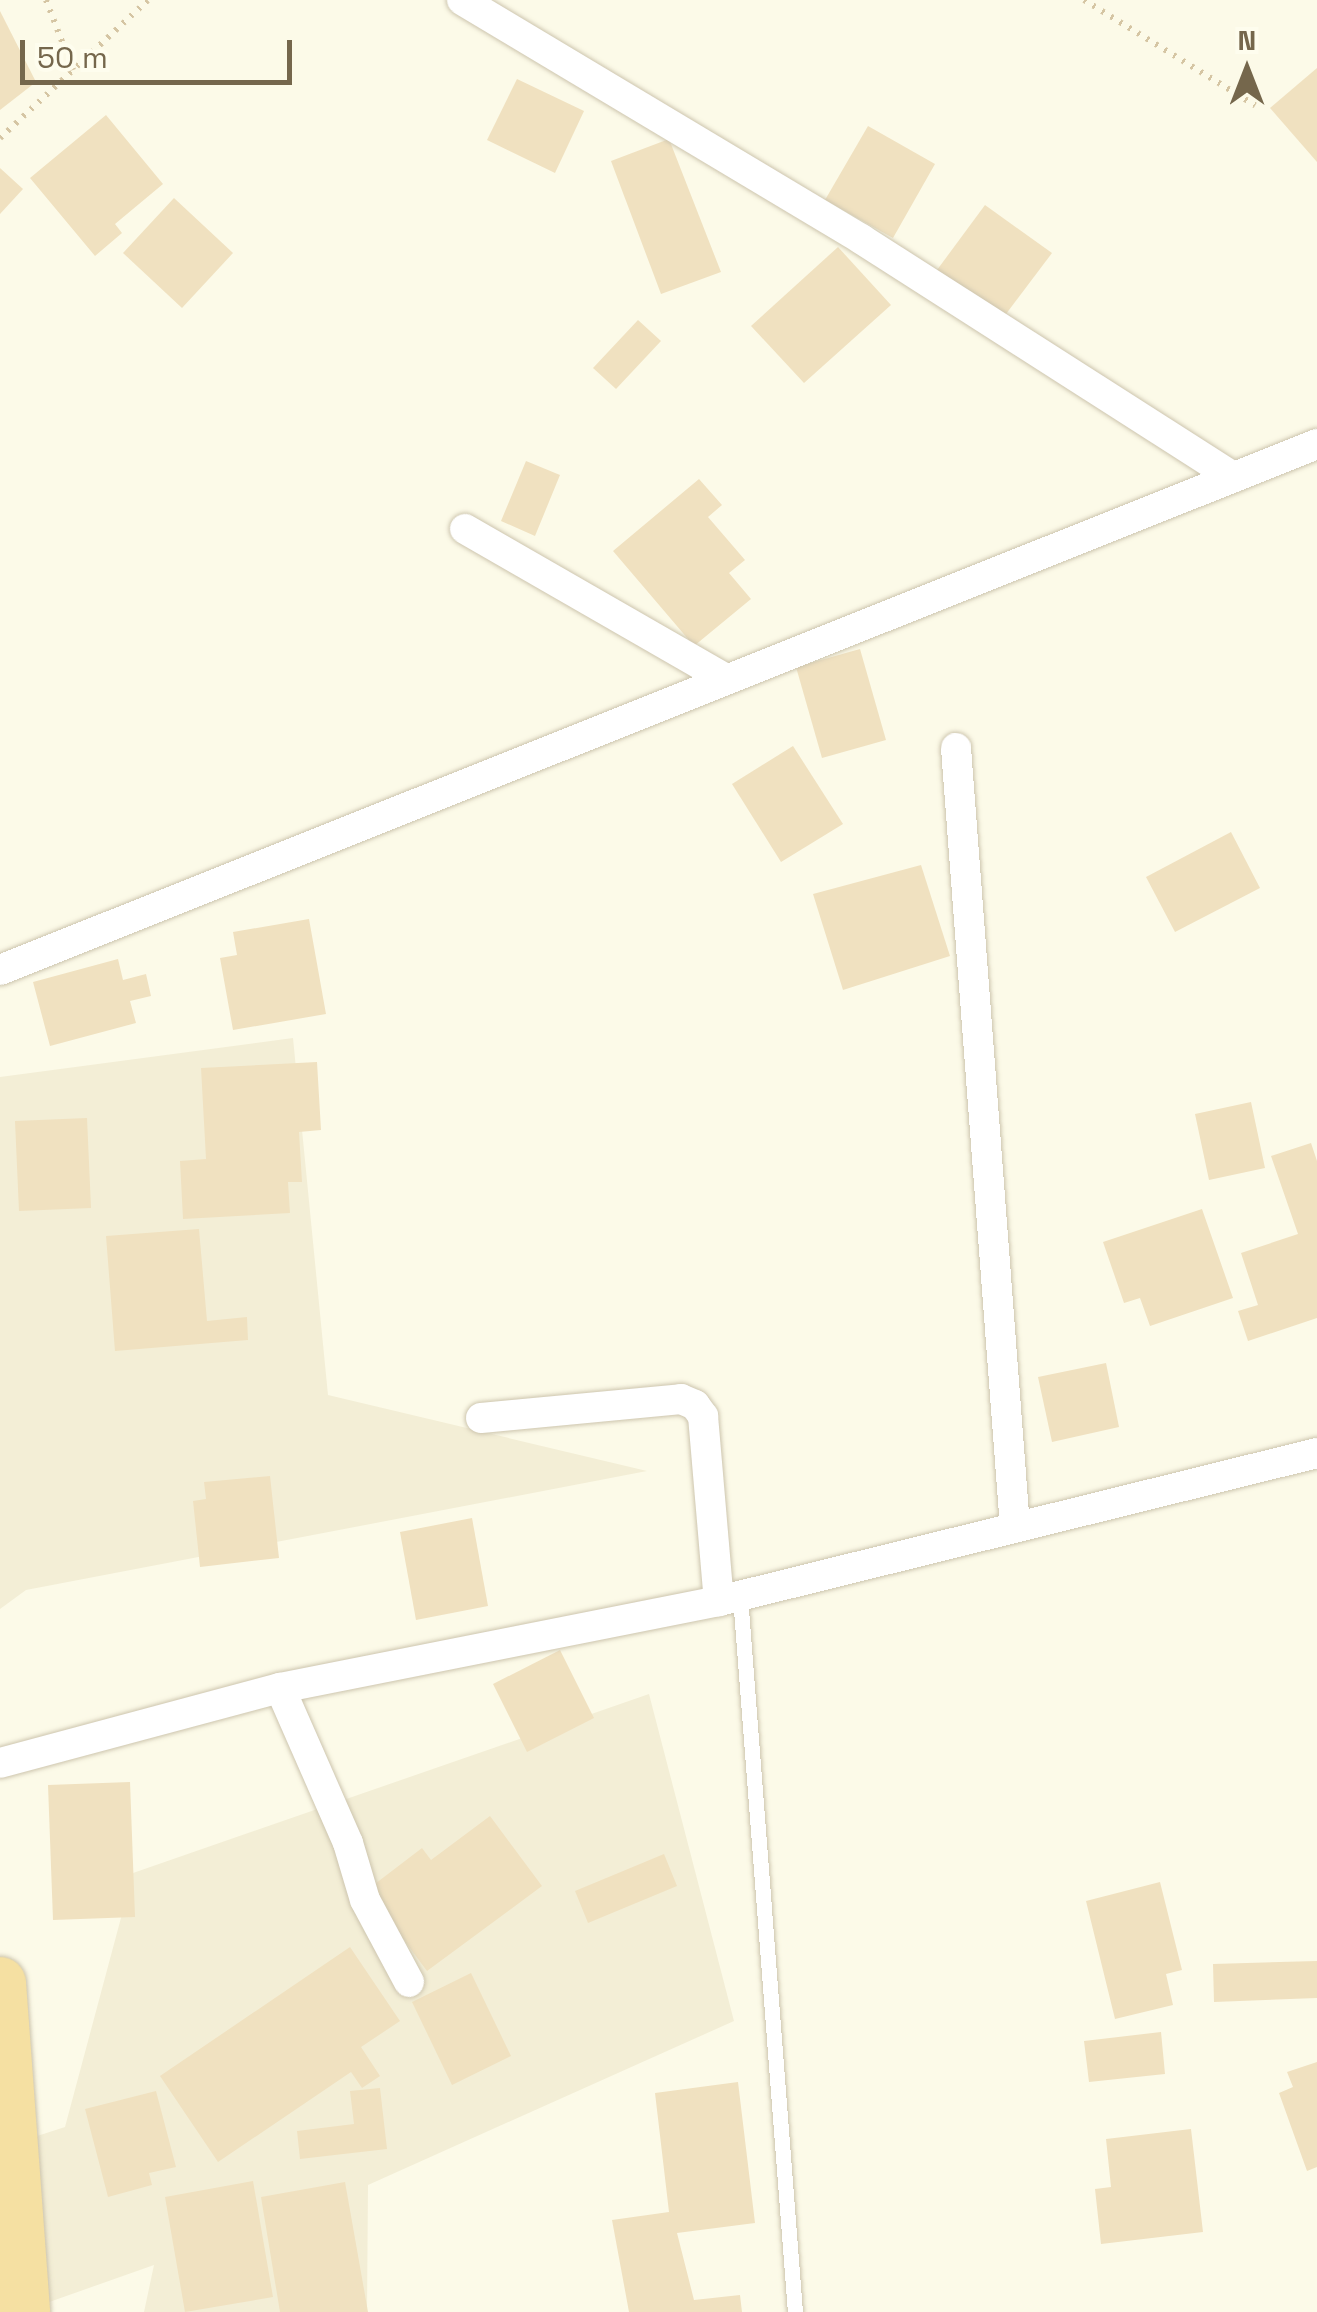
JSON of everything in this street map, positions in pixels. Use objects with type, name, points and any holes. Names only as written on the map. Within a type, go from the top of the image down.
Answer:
[{"type":"highway","points":[[0,1983],[24,2312]]},
{"type":"street","points":[[462,0],[860,239],[1233,477]]},
{"type":"street","points":[[0,970],[1317,444]]},
{"type":"street","points":[[464,529],[726,679]]},
{"type":"street","points":[[956,748],[1015,1528]]},
{"type":"street","points":[[481,1418],[681,1398],[695,1405],[703,1416],[730,1598]]},
{"type":"street","points":[[0,1763],[280,1688],[730,1598],[1317,1453]]},
{"type":"street","points":[[280,1688],[348,1842],[365,1900],[408,1982]]},
{"type":"lane","points":[[730,1598],[795,2312]]},
{"type":"path","points":[[46,0],[74,70]]},
{"type":"path","points":[[0,138],[148,0]]},
{"type":"path","points":[[1084,0],[1254,104]]},
{"type":"shaded area","points":[[293,1038],[328,1395],[647,1471],[26,1590],[0,1609],[0,1077]]},
{"type":"shaded area","points":[[649,1694],[734,2021],[368,2185],[367,2312],[144,2312],[154,2265],[21,2312],[0,2148],[65,2127],[133,1873]]},
{"type":"building","points":[[0,11],[36,82],[0,110]]},
{"type":"building","points":[[1317,68],[1317,162],[1270,108]]},
{"type":"building","points":[[517,79],[584,111],[555,173],[487,140]]},
{"type":"building","points":[[106,115],[163,184],[115,224],[122,233],[95,256],[30,178]]},
{"type":"building","points":[[868,126],[935,164],[893,238],[825,200]]},
{"type":"building","points":[[669,139],[721,272],[661,294],[611,161]]},
{"type":"building","points":[[0,168],[23,189],[0,214]]},
{"type":"building","points":[[174,198],[233,253],[182,308],[123,253]]},
{"type":"building","points":[[985,205],[1052,253],[1003,318],[937,270]]},
{"type":"building","points":[[838,247],[891,305],[804,383],[751,326]]},
{"type":"building","points":[[638,320],[661,341],[616,389],[593,368]]},
{"type":"building","points":[[526,461],[560,475],[535,536],[501,521]]},
{"type":"building","points":[[699,479],[722,505],[708,517],[745,560],[729,573],[751,599],[694,646],[613,551]]},
{"type":"building","points":[[860,649],[886,740],[822,758],[796,667]]},
{"type":"building","points":[[793,746],[843,824],[781,862],[732,784]]},
{"type":"building","points":[[1231,832],[1260,888],[1175,932],[1146,877]]},
{"type":"building","points":[[921,865],[950,956],[843,990],[813,894]]},
{"type":"building","points":[[309,919],[326,1014],[233,1030],[220,958],[237,955],[233,932]]},
{"type":"building","points":[[118,959],[123,980],[146,974],[151,996],[130,1001],[136,1023],[50,1046],[33,982]]},
{"type":"building","points":[[317,1062],[321,1130],[299,1132],[302,1182],[288,1182],[290,1213],[183,1219],[180,1161],[206,1159],[201,1068]]},
{"type":"building","points":[[1251,1102],[1265,1168],[1209,1180],[1195,1114]]},
{"type":"building","points":[[87,1118],[91,1208],[19,1211],[15,1121]]},
{"type":"building","points":[[1311,1143],[1317,1161],[1317,1318],[1248,1341],[1238,1311],[1258,1305],[1241,1253],[1298,1234],[1271,1156]]},
{"type":"building","points":[[1202,1209],[1233,1298],[1150,1326],[1140,1298],[1124,1303],[1103,1242]]},
{"type":"building","points":[[199,1229],[207,1321],[247,1317],[248,1340],[115,1351],[106,1236]]},
{"type":"building","points":[[1106,1363],[1119,1427],[1052,1442],[1038,1377]]},
{"type":"building","points":[[270,1476],[279,1558],[200,1567],[193,1501],[206,1499],[204,1482]]},
{"type":"building","points":[[472,1518],[488,1606],[416,1620],[400,1532]]},
{"type":"building","points":[[560,1650],[594,1718],[527,1752],[493,1684]]},
{"type":"building","points":[[130,1782],[135,1917],[53,1920],[48,1785]]},
{"type":"building","points":[[490,1816],[542,1886],[427,1971],[367,1890],[422,1848],[431,1860]]},
{"type":"building","points":[[664,1854],[677,1886],[588,1923],[575,1891]]},
{"type":"building","points":[[1160,1882],[1182,1970],[1166,1974],[1173,2005],[1115,2019],[1086,1901]]},
{"type":"building","points":[[350,1947],[400,2021],[361,2047],[380,2076],[362,2088],[351,2072],[218,2162],[160,2076]]},
{"type":"building","points":[[1317,1961],[1317,1998],[1214,2002],[1213,1964]]},
{"type":"building","points":[[471,1973],[511,2056],[452,2085],[412,2002]]},
{"type":"building","points":[[1161,2032],[1165,2074],[1089,2082],[1084,2041]]},
{"type":"building","points":[[1317,2062],[1317,2167],[1307,2171],[1279,2093],[1293,2087],[1287,2072]]},
{"type":"building","points":[[738,2082],[755,2223],[677,2233],[694,2300],[740,2295],[742,2312],[629,2312],[612,2220],[669,2212],[655,2093]]},
{"type":"building","points":[[380,2088],[387,2149],[300,2159],[297,2131],[354,2124],[350,2091]]},
{"type":"building","points":[[156,2091],[176,2167],[149,2173],[152,2185],[108,2197],[85,2109]]},
{"type":"building","points":[[1191,2129],[1203,2232],[1101,2244],[1095,2189],[1111,2187],[1106,2139]]},
{"type":"building","points":[[253,2181],[273,2297],[185,2312],[165,2197]]},
{"type":"building","points":[[345,2182],[368,2312],[280,2312],[261,2197]]}]
